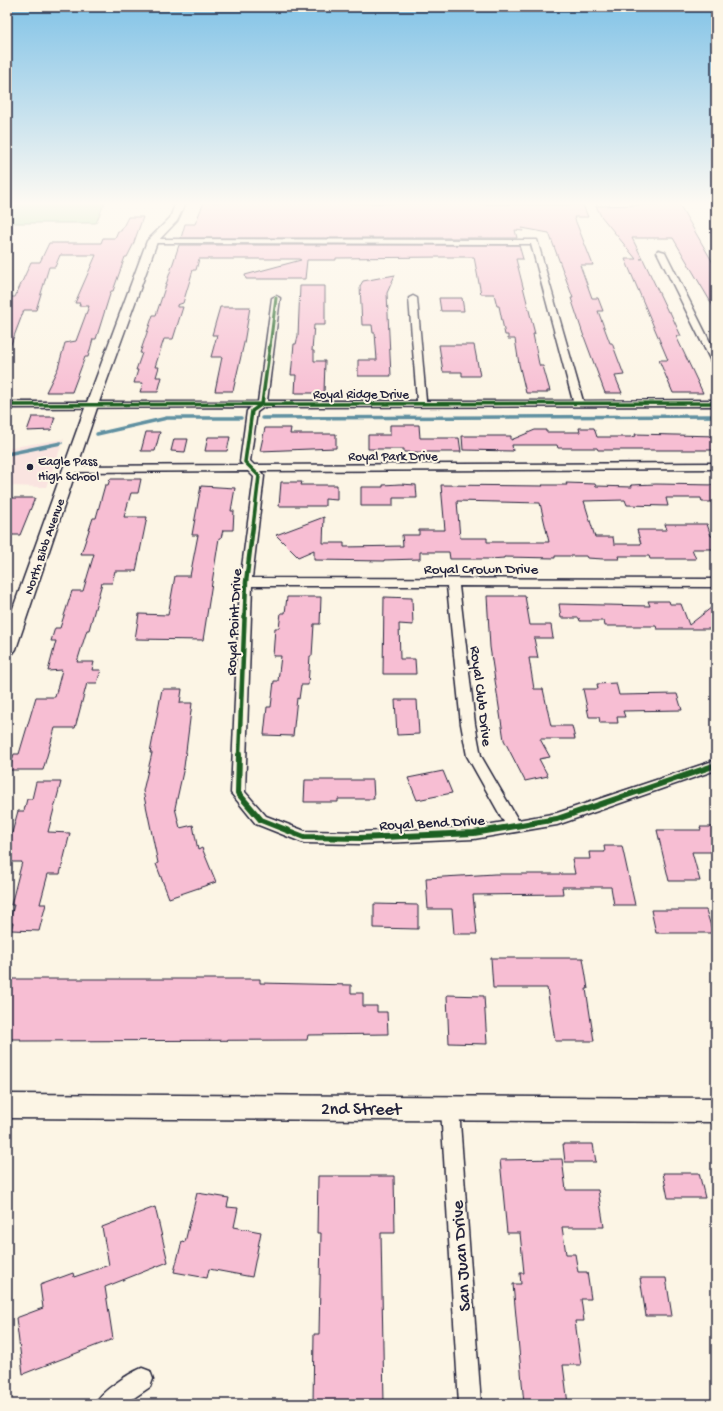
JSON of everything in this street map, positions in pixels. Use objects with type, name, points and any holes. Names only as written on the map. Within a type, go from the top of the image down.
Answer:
[{"type":"main road","name":"North Bibb Avenue","points":[[7,649],[71,469],[92,405],[142,268]]},
{"type":"main road","name":"2nd Street","points":[[7,1106],[716,1110]]},
{"type":"street","points":[[541,268],[579,404]]},
{"type":"street","points":[[669,268],[716,363]]},
{"type":"street","points":[[262,404],[276,298]]},
{"type":"street","points":[[412,298],[422,404]]},
{"type":"street","name":"Royal Ridge Drive","points":[[7,405],[716,403]]},
{"type":"street","name":"Royal Point Drive","points":[[239,782],[246,582],[259,476],[246,462],[252,411],[262,404]]},
{"type":"street","name":"Royal Park Drive","points":[[71,469],[716,466]]},
{"type":"street","name":"Royal Crown Drive","points":[[246,582],[454,584],[716,583]]},
{"type":"street","name":"Royal Club Drive","points":[[454,584],[468,724],[474,756],[514,826]]},
{"type":"street","name":"Royal Bend Drive","points":[[239,782],[238,792],[261,820],[304,837],[360,838],[474,833],[557,819],[716,765]]},
{"type":"street","name":"San Juan Drive","points":[[450,1109],[470,1404]]},
{"type":"street","points":[[106,1404],[142,1379]]},
{"type":"shaded area","name":"Eagle Pass High School","points":[[64,439],[46,487],[7,486],[7,448]]},
{"type":"building","points":[[28,268],[49,268],[36,310],[24,310],[8,352],[7,304],[11,297],[15,297]]},
{"type":"building","points":[[90,268],[121,268],[113,291],[111,291],[96,339],[93,339],[88,357],[85,357],[72,392],[46,392],[58,368],[65,343],[76,341],[89,306],[79,306],[80,303],[75,303]]},
{"type":"building","points":[[171,268],[197,268],[196,270],[193,270],[183,303],[177,305],[177,307],[183,307],[173,339],[164,339],[155,367],[159,367],[156,377],[162,377],[158,392],[140,392],[143,383],[134,383],[138,370],[136,370],[153,315],[156,315]]},
{"type":"building","points":[[272,268],[306,268],[305,279],[246,279],[245,275]]},
{"type":"building","points":[[476,268],[518,268],[535,334],[533,334],[539,364],[540,366],[543,366],[550,391],[547,391],[547,393],[526,393],[515,339],[508,339],[508,335],[505,335],[499,306],[497,306],[494,294],[481,294]]},
{"type":"building","points":[[562,268],[581,268],[592,298],[598,298],[603,311],[598,311],[624,375],[615,376],[622,393],[605,393],[583,334],[571,298],[573,298]]},
{"type":"building","points":[[629,268],[647,268],[681,336],[676,336],[703,393],[673,393],[659,360],[668,360]]},
{"type":"building","points":[[691,268],[716,268],[716,311]]},
{"type":"building","points":[[395,275],[387,293],[391,376],[358,376],[358,360],[377,360],[375,333],[373,333],[372,325],[362,325],[360,286],[363,281]]},
{"type":"building","points":[[300,286],[325,286],[325,325],[314,325],[312,351],[314,351],[314,361],[325,361],[324,393],[295,393],[296,375],[291,375],[294,344],[296,344],[298,336]]},
{"type":"building","points":[[439,298],[462,298],[464,311],[441,311]]},
{"type":"building","points":[[220,307],[250,307],[244,343],[233,391],[215,391],[222,357],[211,357],[217,335],[212,335]]},
{"type":"building","points":[[439,345],[474,345],[480,376],[462,376],[462,372],[443,372]]},
{"type":"building","points":[[32,417],[55,417],[51,430],[27,431]]},
{"type":"building","points":[[390,425],[419,425],[420,438],[459,438],[461,452],[404,452],[404,449],[368,449],[368,435],[390,435]]},
{"type":"building","points":[[265,428],[291,428],[290,434],[336,434],[336,448],[260,451]]},
{"type":"building","points":[[579,428],[594,428],[597,437],[630,437],[636,436],[635,434],[716,436],[716,450],[598,450],[597,448],[558,448],[557,445],[512,445],[513,451],[463,450],[462,436],[511,436],[511,440],[535,430],[546,430],[546,432],[580,432]]},
{"type":"building","points":[[146,432],[160,432],[155,451],[141,451]]},
{"type":"building","points":[[208,437],[230,437],[227,451],[205,451]]},
{"type":"building","points":[[174,439],[188,439],[185,452],[171,451]]},
{"type":"building","points":[[110,479],[141,479],[138,493],[131,493],[124,517],[147,517],[136,571],[115,571],[112,583],[102,583],[89,630],[87,630],[77,662],[94,662],[92,670],[101,670],[97,683],[87,683],[75,728],[55,728],[43,770],[9,770],[14,754],[19,754],[36,697],[55,697],[62,670],[48,671],[56,641],[51,641],[55,628],[60,628],[72,591],[83,591],[94,554],[81,554],[93,518],[96,518],[105,485],[108,485]]},
{"type":"building","points":[[281,482],[302,482],[301,485],[337,485],[337,500],[325,499],[325,506],[279,506]]},
{"type":"building","points":[[566,483],[632,487],[631,485],[656,484],[716,485],[716,502],[702,502],[701,498],[666,498],[668,506],[627,505],[625,500],[584,501],[595,537],[613,537],[614,544],[641,544],[637,530],[667,530],[665,524],[707,524],[711,536],[716,536],[716,549],[692,549],[696,559],[650,559],[649,556],[618,556],[619,559],[603,559],[587,558],[586,556],[555,556],[555,558],[504,557],[490,559],[450,559],[449,552],[420,552],[420,559],[384,561],[314,560],[314,550],[298,557],[276,535],[324,517],[323,543],[344,543],[344,547],[403,546],[402,535],[419,535],[419,530],[445,530],[441,485],[567,485]],"holes":[[[457,501],[540,503],[549,542],[487,542],[487,538],[460,538]]]},
{"type":"building","points":[[383,485],[416,485],[417,498],[393,498],[393,506],[361,506],[361,487],[383,487]]},
{"type":"building","points":[[201,486],[235,488],[231,511],[234,511],[233,530],[223,530],[221,538],[219,538],[203,640],[135,639],[139,614],[168,615],[175,576],[190,576],[198,535],[192,535]]},
{"type":"building","points":[[7,498],[35,498],[20,535],[7,535]]},
{"type":"building","points":[[487,596],[525,596],[530,625],[551,625],[553,638],[534,638],[538,658],[529,658],[534,689],[543,689],[551,726],[572,726],[575,739],[540,739],[550,757],[539,759],[548,776],[525,781],[504,740],[490,647]]},
{"type":"building","points":[[287,597],[321,597],[320,624],[314,624],[308,685],[301,685],[299,699],[297,698],[293,736],[264,735],[267,707],[271,707],[274,681],[278,681],[281,656],[273,656],[275,628],[279,628],[281,613],[285,613]]},
{"type":"building","points":[[384,597],[412,598],[413,625],[399,624],[400,659],[415,659],[416,674],[383,674]]},
{"type":"building","points":[[648,601],[669,601],[670,604],[681,604],[689,625],[716,604],[716,629],[657,629],[656,626],[605,626],[604,621],[580,621],[579,618],[561,618],[559,604],[650,606]]},
{"type":"building","points":[[616,683],[619,695],[677,694],[682,710],[623,711],[625,717],[617,717],[618,723],[600,723],[599,717],[589,717],[583,689],[598,689],[597,684]]},
{"type":"building","points":[[162,689],[182,689],[180,703],[192,703],[184,767],[175,808],[180,828],[193,825],[198,850],[202,848],[216,882],[169,898],[156,864],[158,863],[143,791],[152,753],[150,753]]},
{"type":"building","points":[[395,700],[417,700],[419,734],[397,735]]},
{"type":"building","points":[[443,771],[452,793],[417,800],[408,778]]},
{"type":"building","points":[[305,780],[373,780],[374,799],[338,799],[338,802],[304,802]]},
{"type":"building","points":[[36,782],[61,782],[48,832],[70,833],[60,874],[48,874],[40,904],[46,904],[39,931],[11,930],[13,923],[9,923],[14,905],[11,905],[22,862],[7,862],[7,851],[18,811],[24,811],[27,799],[32,799]]},
{"type":"building","points":[[700,827],[716,827],[716,852],[692,852],[700,881],[669,881],[657,830],[701,830]]},
{"type":"building","points":[[604,846],[622,846],[635,905],[614,905],[611,887],[562,887],[563,894],[473,895],[477,934],[454,934],[452,909],[428,909],[426,878],[495,874],[575,874],[572,859],[590,859],[589,852],[605,852]]},
{"type":"building","points":[[374,904],[418,905],[418,929],[374,928]]},
{"type":"building","points":[[651,910],[706,910],[713,933],[656,933]]},
{"type":"building","points":[[491,958],[583,958],[594,1041],[555,1041],[547,988],[493,988]]},
{"type":"building","points":[[7,979],[260,979],[260,983],[351,985],[351,993],[363,993],[363,1006],[377,1006],[377,1012],[387,1012],[388,1034],[308,1035],[307,1040],[20,1041],[21,1039],[7,1039]]},
{"type":"building","points":[[447,995],[484,996],[487,1044],[449,1043]]},
{"type":"building","points":[[563,1144],[593,1144],[596,1162],[565,1162]]},
{"type":"building","points":[[562,1159],[566,1190],[598,1190],[604,1227],[562,1227],[566,1254],[575,1254],[578,1272],[587,1272],[591,1299],[581,1299],[584,1321],[575,1321],[581,1365],[563,1365],[568,1404],[524,1404],[513,1284],[521,1284],[520,1273],[524,1273],[520,1233],[507,1233],[500,1160]]},
{"type":"building","points":[[663,1173],[699,1173],[705,1198],[668,1198]]},
{"type":"building","points":[[318,1176],[394,1176],[395,1233],[381,1233],[384,1404],[313,1404],[314,1334],[319,1334],[321,1233],[317,1233]]},
{"type":"building","points":[[197,1193],[229,1198],[227,1207],[238,1208],[234,1227],[261,1232],[252,1277],[209,1269],[207,1278],[174,1272],[182,1241],[185,1242]]},
{"type":"building","points":[[155,1207],[168,1262],[105,1287],[113,1339],[23,1374],[16,1318],[43,1308],[40,1285],[73,1273],[74,1277],[109,1265],[102,1227]]},
{"type":"building","points":[[640,1278],[666,1278],[672,1316],[646,1316]]},
{"type":"waterway","points":[[262,418],[716,416]]},
{"type":"waterway","points":[[97,434],[167,418],[241,418]]},
{"type":"waterway","points":[[7,454],[61,443]]},
{"type":"cycle path","points":[[276,298],[262,404],[252,411],[245,462],[259,476],[246,582],[238,793],[261,820],[304,837],[360,838],[474,833],[557,819],[716,765]]},
{"type":"cycle path","points":[[7,405],[716,403]]},
{"type":"place","name":"Eagle Pass High School","points":[[30,467]]}]
